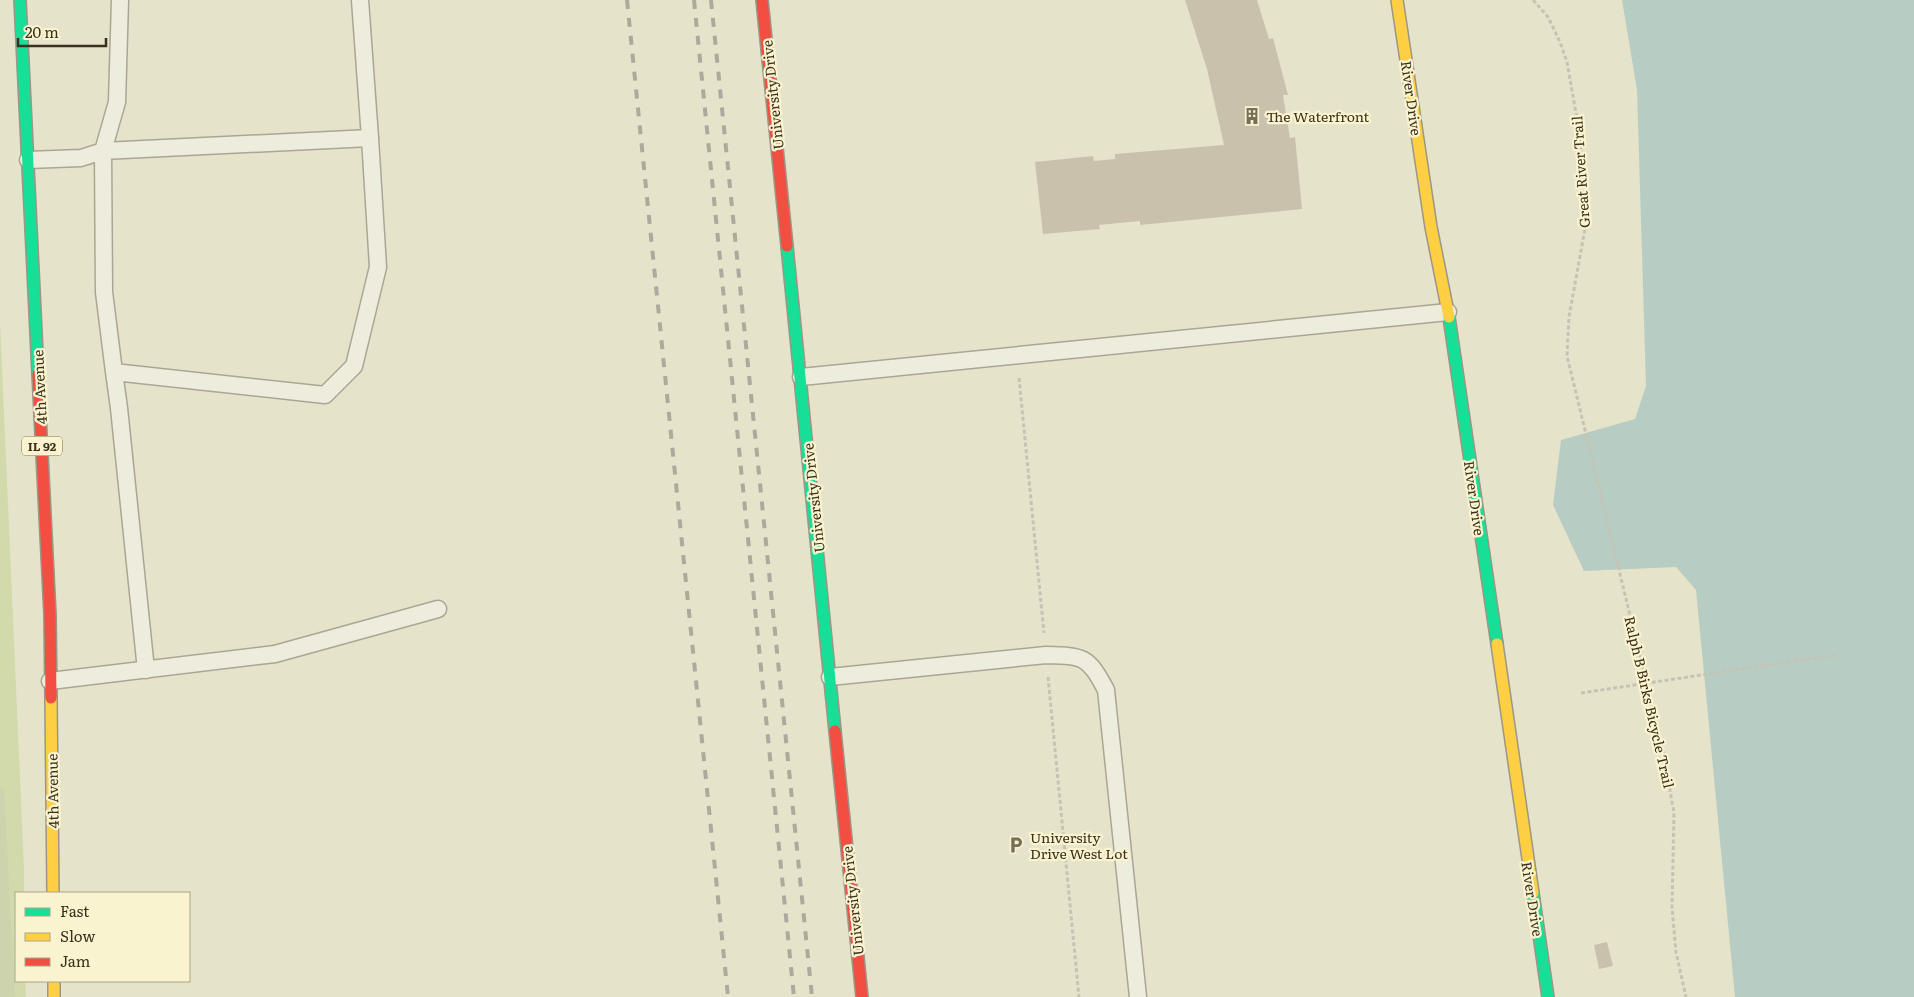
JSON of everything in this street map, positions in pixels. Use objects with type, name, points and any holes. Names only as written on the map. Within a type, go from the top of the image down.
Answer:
[{"type":"street","name":"4th Avenue","points":[[20,0],[49,605],[53,892]]},
{"type":"street","name":"University Drive","points":[[762,0],[862,997]]},
{"type":"street","name":"River Drive","points":[[1397,0],[1431,227],[1448,312],[1548,997]]},
{"type":"street","points":[[54,982],[54,997]]},
{"type":"lane","points":[[120,0],[117,102],[103,151],[104,292],[120,408],[146,670]]},
{"type":"lane","points":[[114,372],[325,395],[354,366],[378,267],[360,0]]},
{"type":"lane","points":[[28,160],[81,158],[103,151],[370,138]]},
{"type":"lane","points":[[801,377],[1448,312]]},
{"type":"lane","points":[[50,681],[274,654],[438,609]]},
{"type":"lane","points":[[830,677],[1046,655],[1079,657],[1095,669],[1106,690],[1138,997]]},
{"type":"path","name":"Great River Trail","points":[[1533,0],[1548,18],[1567,62],[1580,136],[1586,223],[1569,318],[1567,356],[1581,412]]},
{"type":"path","name":"Ralph B Birks Bicycle Trail","points":[[1581,412],[1663,751],[1674,814],[1672,908],[1676,952],[1686,997]]},
{"type":"path","points":[[1581,693],[1836,655]]},
{"type":"green space","points":[[0,322],[24,869],[24,892],[15,892],[15,982],[25,982],[26,997],[0,997]]},
{"type":"green space","points":[[0,788],[4,788],[15,997],[0,997]]},
{"type":"shaded area","points":[[1622,0],[1914,0],[1914,997],[1735,997],[1696,590],[1676,567],[1584,571],[1553,505],[1561,440],[1635,419],[1646,386],[1637,90]]},
{"type":"building","name":"The Waterfront","points":[[1185,0],[1257,0],[1269,39],[1273,38],[1288,95],[1283,95],[1290,138],[1295,137],[1302,209],[1140,225],[1140,221],[1099,225],[1100,229],[1043,234],[1035,162],[1093,156],[1094,161],[1115,159],[1115,154],[1224,145],[1207,69]]},
{"type":"building","points":[[1607,942],[1613,966],[1599,969],[1594,945]]},
{"type":"railway","points":[[627,0],[728,997]]},
{"type":"railway","points":[[694,0],[794,997]]},
{"type":"railway","points":[[711,0],[812,997]]},
{"type":"traffic: fast","points":[[20,0],[38,374]]},
{"type":"traffic: fast","points":[[787,246],[835,731]]},
{"type":"traffic: fast","points":[[1449,317],[1497,644]]},
{"type":"traffic: fast","points":[[1533,893],[1548,997]]},
{"type":"traffic: slow","points":[[1397,0],[1431,227],[1449,317]]},
{"type":"traffic: slow","points":[[1497,644],[1533,893]]},
{"type":"traffic: slow","points":[[51,698],[53,892]]},
{"type":"traffic: slow","points":[[54,982],[54,997]]},
{"type":"traffic: jam","points":[[762,0],[787,246]]},
{"type":"traffic: jam","points":[[38,374],[50,615],[51,698]]},
{"type":"traffic: jam","points":[[835,731],[862,997]]},
{"type":"place","name":"The Waterfront","points":[[1252,116]]},
{"type":"place","name":"University Drive West Lot","points":[[1016,845]]}]
